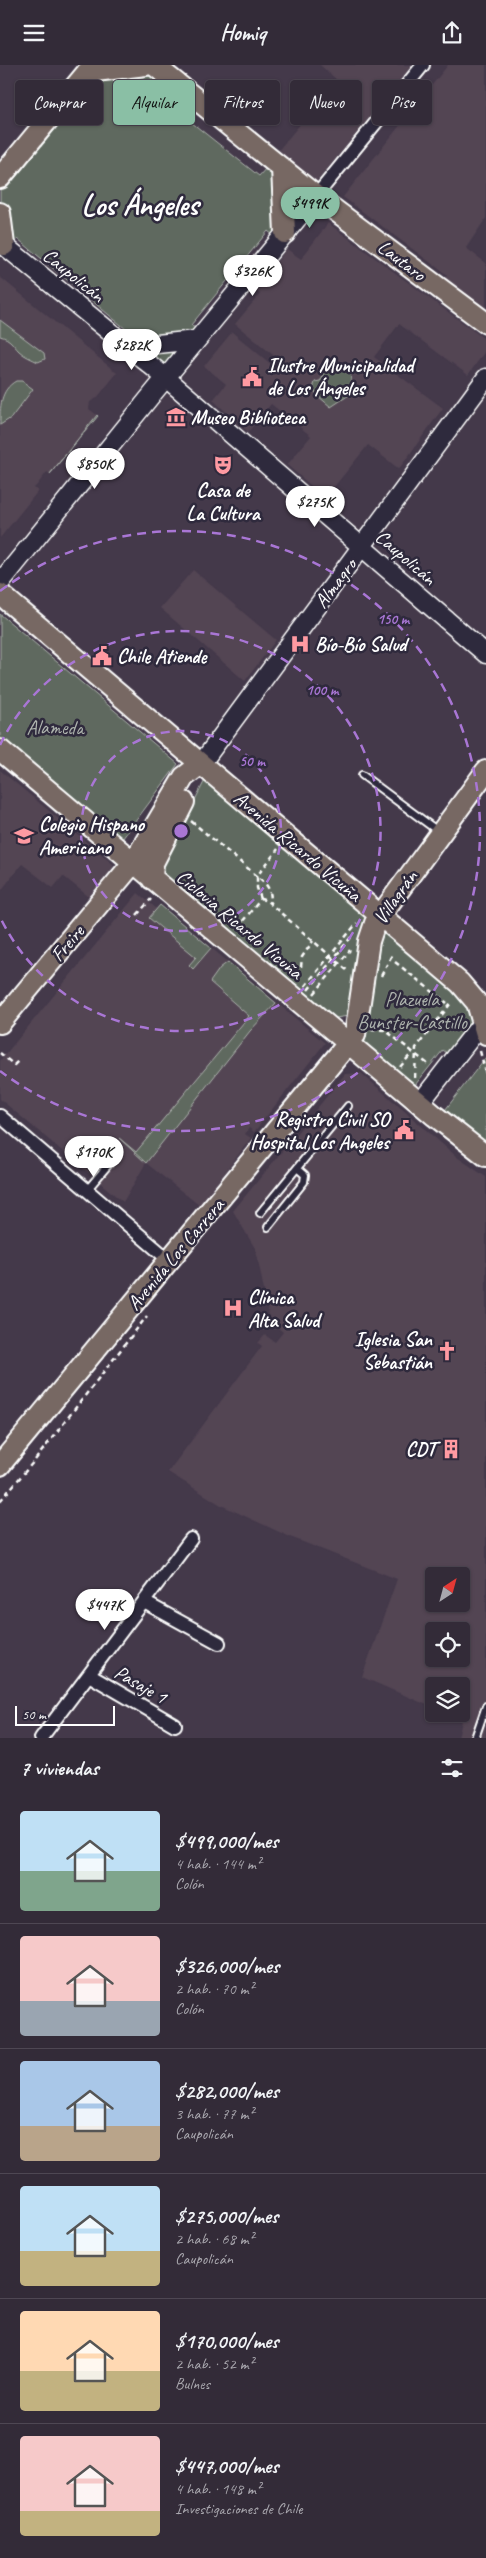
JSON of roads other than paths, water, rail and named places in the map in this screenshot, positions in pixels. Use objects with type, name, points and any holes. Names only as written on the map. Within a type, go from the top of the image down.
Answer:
[{"type":"main road","points":[[0,179],[90,69],[146,65]]},
{"type":"main road","name":"Lautaro","points":[[154,65],[316,196],[486,323]]},
{"type":"main road","points":[[282,168],[285,233]]},
{"type":"main road","points":[[0,213],[2,243]]},
{"type":"main road","name":"Avenida Ricardo Vicuña","points":[[0,594],[200,764],[373,917],[468,991],[477,1003],[482,1027]]},
{"type":"main road","points":[[1,751],[152,879],[307,997],[350,1043],[486,1156]]},
{"type":"main road","name":"Almagro","points":[[133,863],[184,777],[200,764]]},
{"type":"main road","name":"Almagro","points":[[152,879],[153,863],[194,783],[200,764]]},
{"type":"main road","name":"Villagrán","points":[[350,1043],[355,1035],[373,917],[441,833],[486,771]]},
{"type":"main road","name":"Freire","points":[[0,1023],[133,863]]},
{"type":"main road","points":[[307,997],[322,1017],[344,1019],[353,1013],[360,1003]]},
{"type":"main road","name":"Avenida Los Carrera","points":[[0,1465],[350,1043]]},
{"type":"street","points":[[0,583],[196,340],[423,65]]},
{"type":"street","name":"Caupolicán","points":[[2,243],[166,377],[486,654]]},
{"type":"street","points":[[128,347],[196,340]]},
{"type":"street","name":"Almagro","points":[[200,764],[486,378]]},
{"type":"street","points":[[420,1103],[482,1027]]},
{"type":"street","points":[[0,1116],[169,1260]]},
{"type":"street","points":[[41,1738],[191,1539]]},
{"type":"street","points":[[144,1602],[219,1643]]},
{"type":"street","name":"Pasaje 1","points":[[89,1675],[175,1725]]},
{"type":"lane","points":[[362,775],[441,833]]},
{"type":"lane","points":[[260,1213],[348,1107]]},
{"type":"lane","points":[[87,1191],[114,1158]]},
{"type":"lane","points":[[268,1227],[304,1182],[306,1175],[297,1168]]},
{"type":"lane","points":[[475,1738],[486,1706]]},
{"type":"place","name":"Ilustre Municipalidad de Los Ángeles","points":[[252,377]]},
{"type":"place","name":"Museo Biblioteca","points":[[176,417]]},
{"type":"place","name":"Casa de La Cultura","points":[[223,465]]},
{"type":"place","name":"Bío-Bío Salud","points":[[300,644]]},
{"type":"place","name":"Chile Atiende","points":[[102,656]]},
{"type":"place","name":"Colegio Hispano Americano","points":[[24,836]]},
{"type":"place","name":"Registro Civil SO Hospital Los Angeles","points":[[404,1130]]},
{"type":"place","name":"Clínica Alta Salud","points":[[233,1308]]},
{"type":"place","name":"Iglesia San Sebastián","points":[[447,1351]]},
{"type":"place","name":"CDT","points":[[451,1449]]},
{"type":"district","name":"Los Ángeles","points":[[140,205]]},
{"type":"park label","name":"Alameda","points":[[55,727]]},
{"type":"park label","name":"Plazuela Bunster-Castillo","points":[[412,1010]]}]
